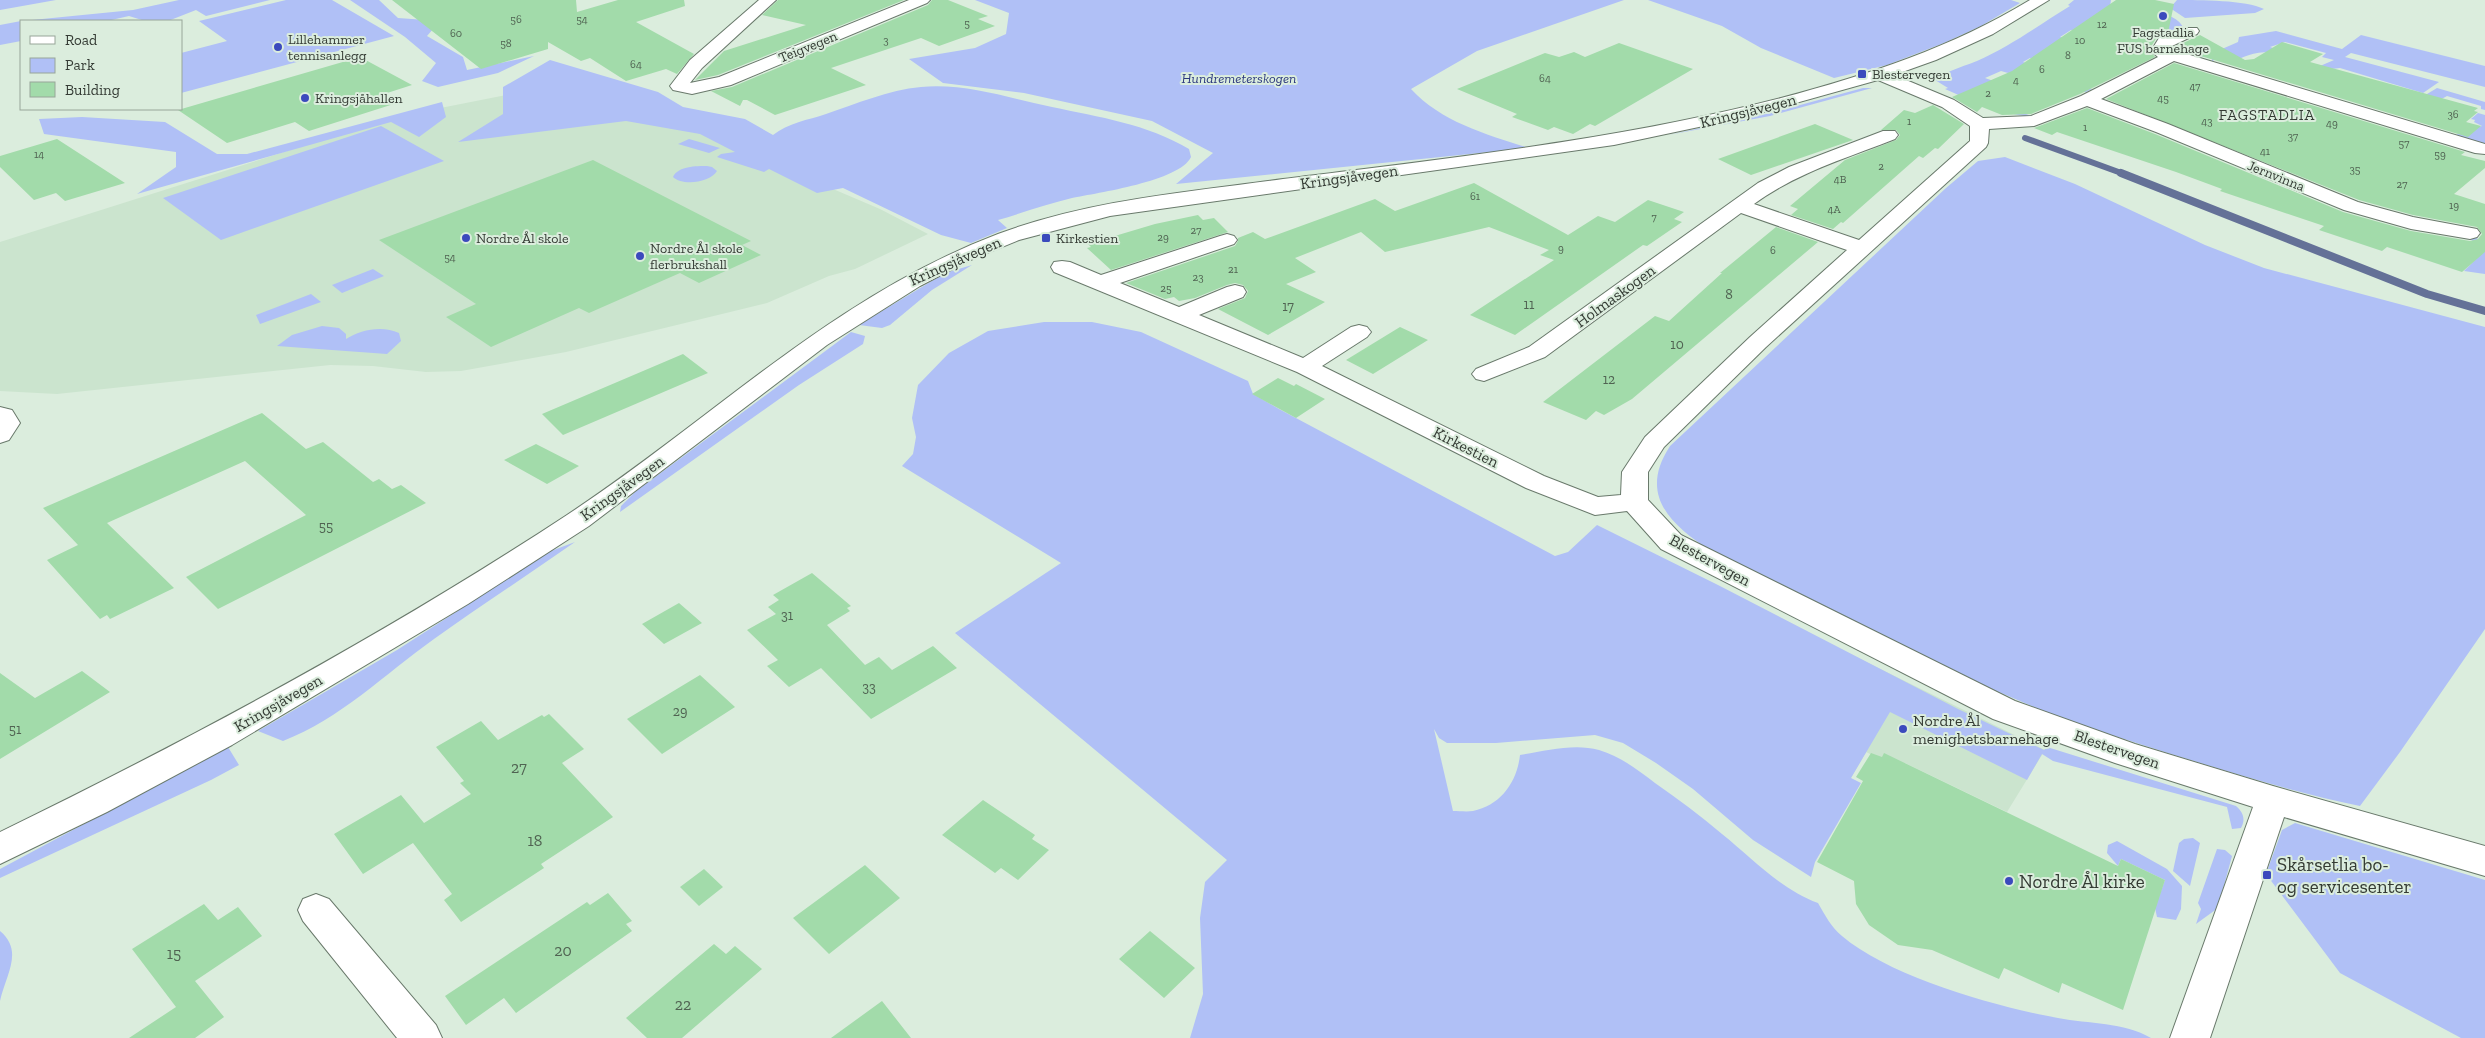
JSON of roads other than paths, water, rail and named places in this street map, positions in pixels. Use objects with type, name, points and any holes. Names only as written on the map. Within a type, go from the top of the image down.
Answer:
[{"type":"street","name":"Teigvegen","points":[[768,0],[696,64],[679,86],[692,89],[724,81],[922,0]]},
{"type":"street","name":"Kringsjåvegen","points":[[0,849],[247,722],[394,635],[584,517],[847,319],[918,276],[974,251],[1057,222],[1137,205],[1544,151],[1648,133],[1767,108],[1880,75],[1975,38],[2041,0]]},
{"type":"street","points":[[2170,54],[2165,42],[2192,31]]},
{"type":"street","points":[[1978,124],[2034,121],[2086,100],[2170,54],[2279,89],[2482,149]]},
{"type":"street","points":[[1634,502],[1635,472],[1654,442],[1861,248],[1979,143],[1981,134],[1978,124],[1961,110],[1880,75]]},
{"type":"street","name":"Jernvinna","points":[[2086,100],[2162,128],[2351,206],[2411,223],[2470,233]]},
{"type":"street","name":"Holmaskogen","points":[[1484,374],[1537,352],[1765,187],[1796,171],[1889,135]]},
{"type":"street","points":[[1739,206],[1861,248]]},
{"type":"street","points":[[1099,282],[1227,240]]},
{"type":"street","name":"Kirkestien","points":[[1062,267],[1304,367],[1535,482],[1595,506],[1634,502]]},
{"type":"street","points":[[1178,316],[1235,292]]},
{"type":"street","points":[[1304,367],[1359,332]]},
{"type":"street","points":[[0,414],[4,415],[7,423],[0,435]]},
{"type":"street","name":"Blestervegen","points":[[1634,502],[1670,542],[2004,710],[2128,754],[2273,800],[2485,861]]},
{"type":"street","points":[[2190,1038],[2273,800]]},
{"type":"street","points":[[316,910],[422,1038]]},
{"type":"waterway","points":[[2025,138],[2124,174]]},
{"type":"waterway","points":[[2121,173],[2427,294],[2485,311]]},
{"type":"place","name":"Fagstadlia FUS barnehage","points":[[2163,16]]},
{"type":"place","name":"Lillehammer tennisanlegg","points":[[278,47]]},
{"type":"place","name":"Blestervegen","points":[[1862,74]]},
{"type":"place","name":"Kringsjåhallen","points":[[305,98]]},
{"type":"place","name":"Nordre Ål skole","points":[[466,238]]},
{"type":"place","name":"Kirkestien","points":[[1046,238]]},
{"type":"place","name":"Nordre Ål skole flerbrukshall","points":[[640,256]]},
{"type":"place","name":"Nordre Ål menighetsbarnehage","points":[[1903,729]]},
{"type":"place","name":"Skårsetlia bo- og servicesenter","points":[[2267,875]]},
{"type":"place","name":"Nordre Ål kirke","points":[[2009,881]]},
{"type":"district","name":"FAGSTADLIA","points":[[2267,115]]},
{"type":"park label","name":"Hundremeterskogen","points":[[1239,78]]}]
